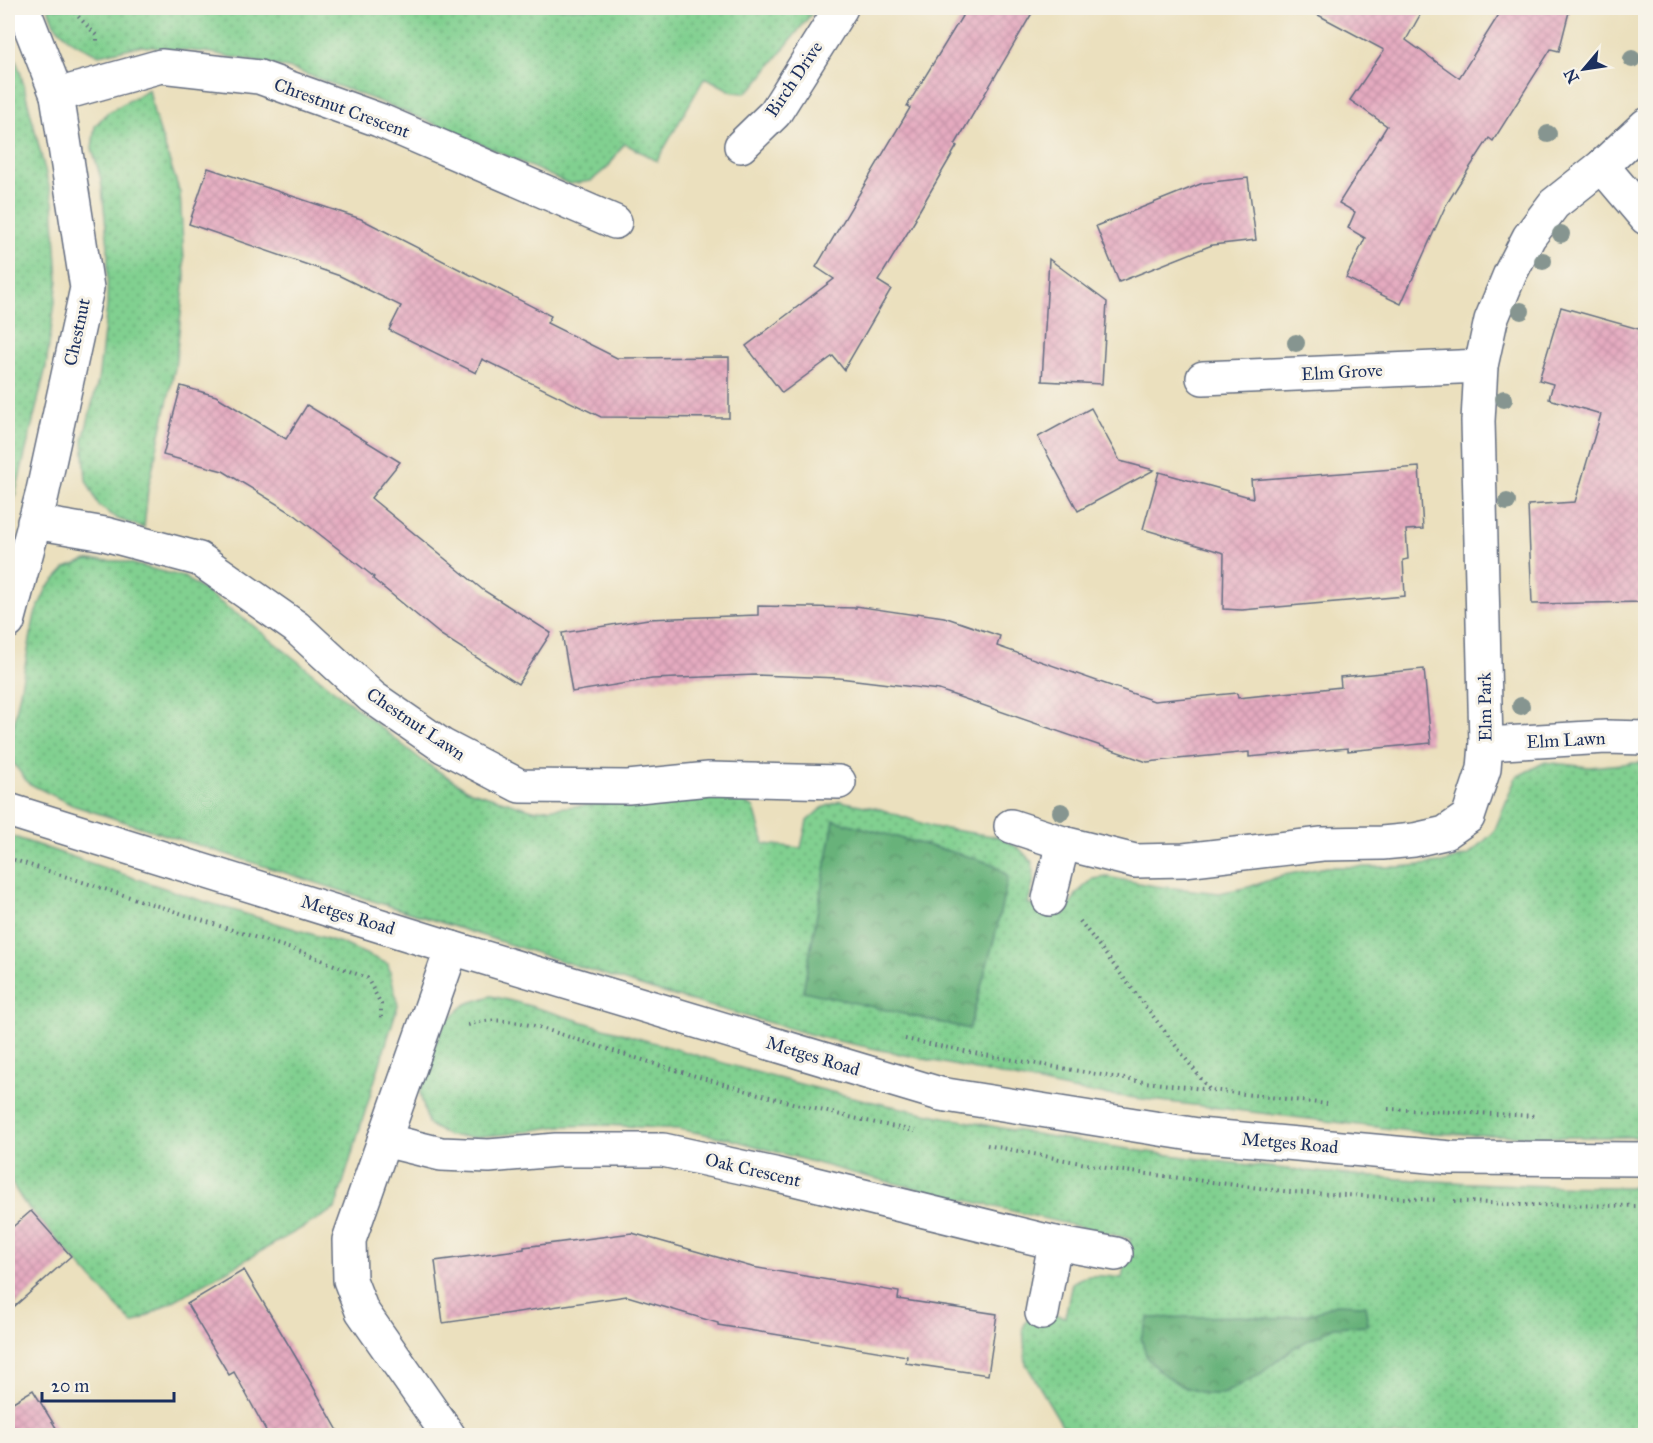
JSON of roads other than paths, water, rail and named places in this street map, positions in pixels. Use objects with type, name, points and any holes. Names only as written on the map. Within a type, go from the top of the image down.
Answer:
[{"type":"street","name":"Chestnut","points":[[8,622],[34,522],[87,288],[57,95],[23,8]]},
{"type":"street","name":"Birch Drive","points":[[741,146],[775,113],[841,8]]},
{"type":"street","name":"Chrestnut Crescent","points":[[57,95],[161,66],[259,77],[379,120],[615,222]]},
{"type":"street","name":"Elm Park","points":[[1011,826],[1063,843],[1135,861],[1322,844],[1414,840],[1445,833],[1468,817],[1484,769],[1486,744],[1478,421],[1481,366],[1491,320],[1510,274],[1529,237],[1554,204],[1602,166],[1646,126]]},
{"type":"street","points":[[1602,166],[1646,218]]},
{"type":"street","name":"Elm Grove","points":[[1203,378],[1481,366]]},
{"type":"street","name":"Chestnut Lawn","points":[[34,522],[105,534],[200,560],[296,627],[372,697],[443,747],[520,786],[628,787],[709,779],[839,782]]},
{"type":"street","name":"Elm Lawn","points":[[1486,744],[1606,737],[1646,738]]},
{"type":"street","name":"Metges Road","points":[[8,810],[452,948],[940,1094],[1198,1135],[1451,1158],[1646,1160]]},
{"type":"street","points":[[1051,892],[1063,843]]},
{"type":"street","points":[[449,1436],[362,1311],[350,1280],[349,1240],[452,948]]},
{"type":"street","name":"Oak Crescent","points":[[384,1140],[441,1154],[489,1156],[556,1150],[663,1150],[774,1174],[1055,1244],[1116,1254]]},
{"type":"street","points":[[1042,1313],[1055,1244]]}]
